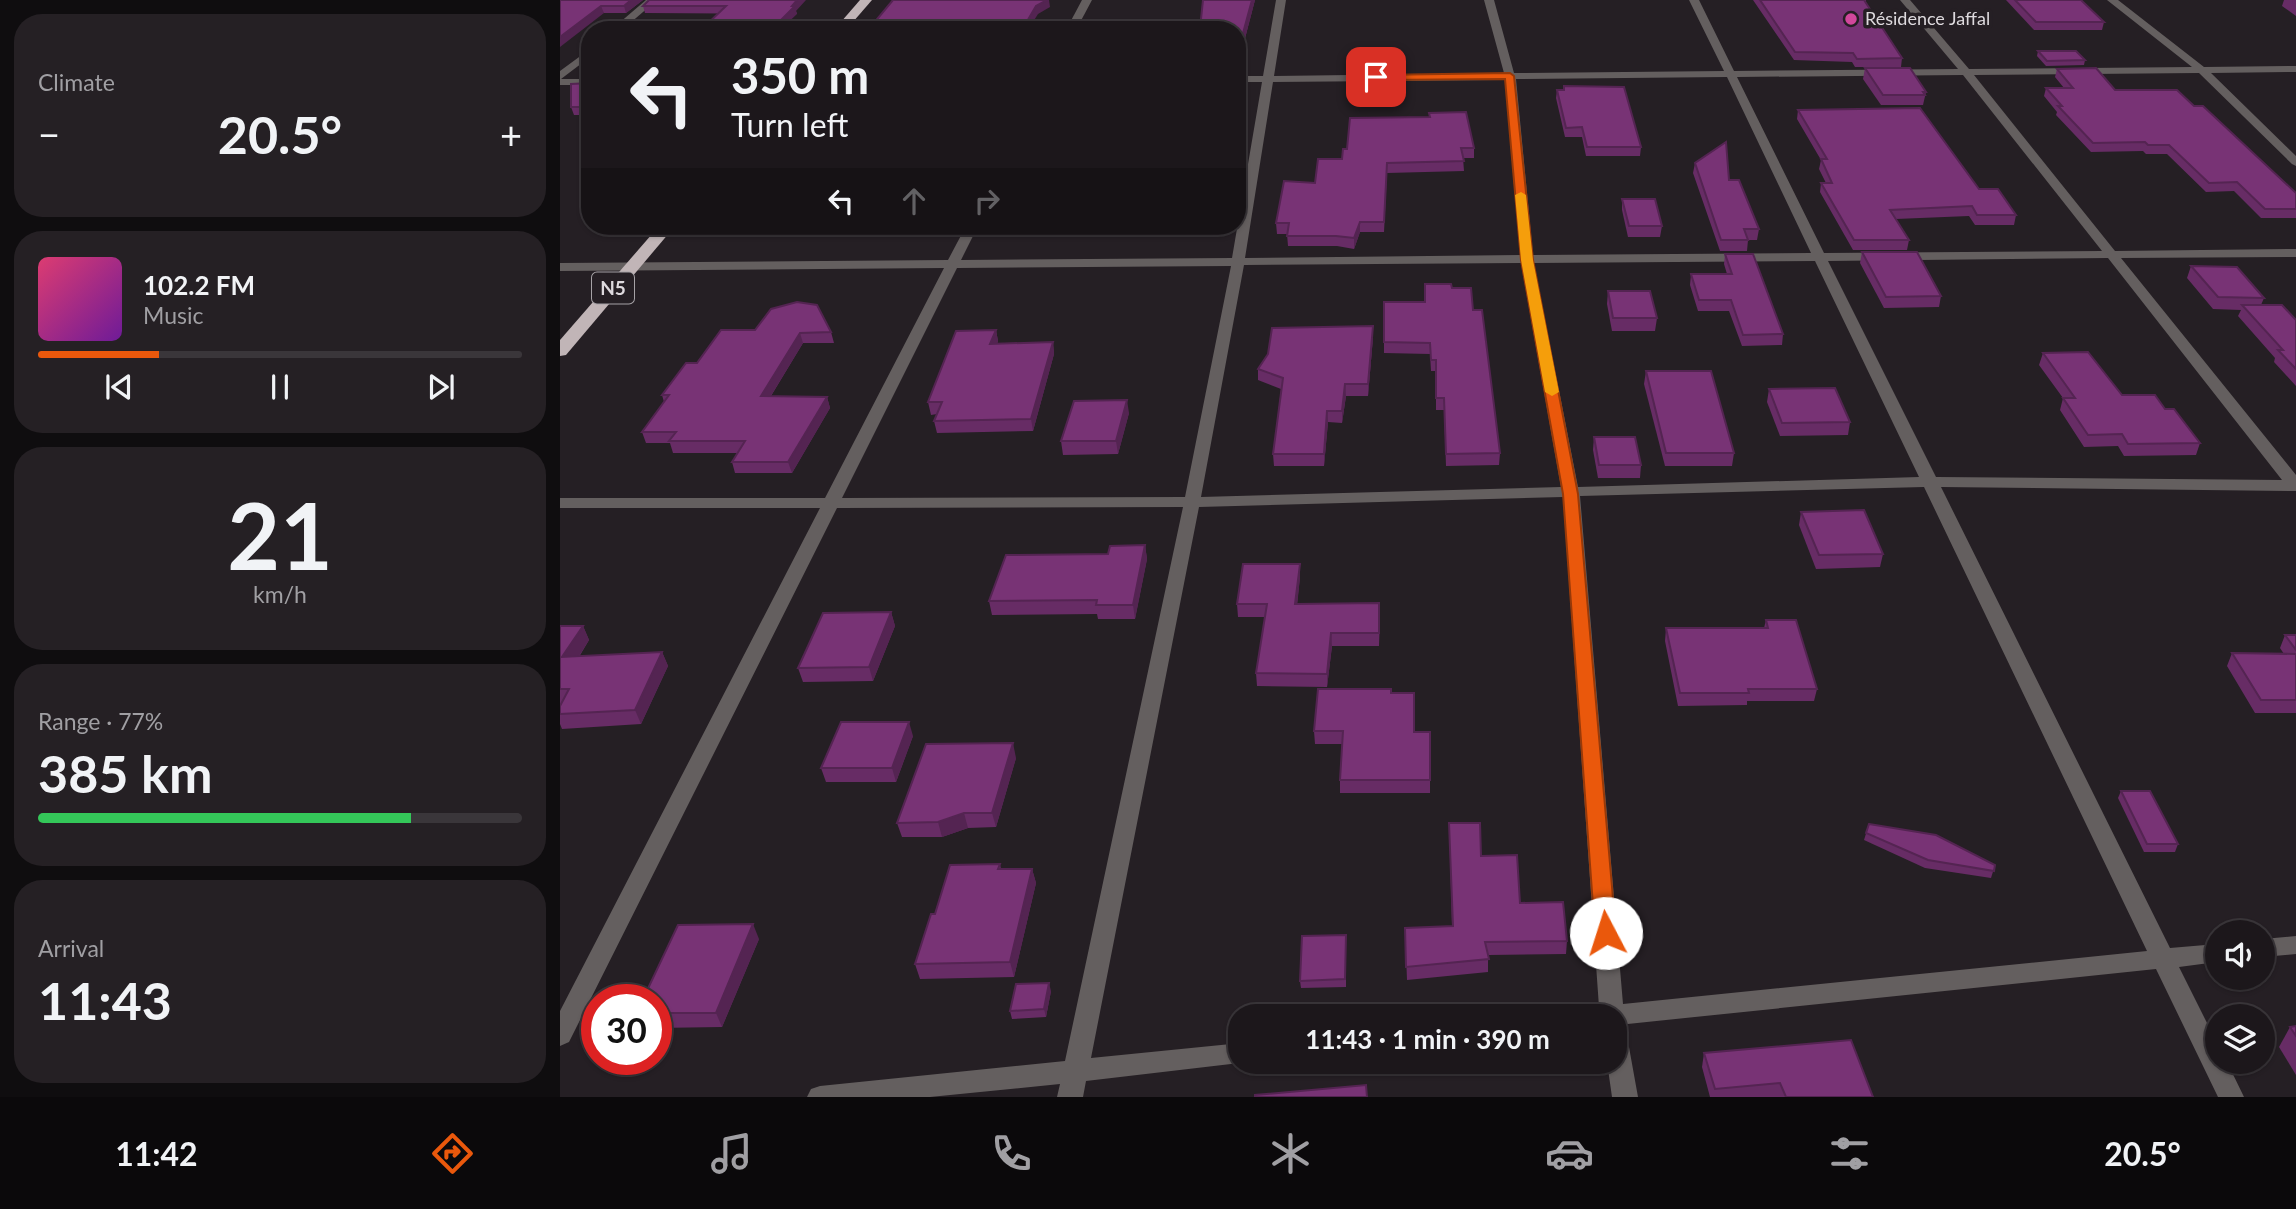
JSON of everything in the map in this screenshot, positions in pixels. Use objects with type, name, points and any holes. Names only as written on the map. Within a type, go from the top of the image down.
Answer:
[{"type":"highway","points":[[848,21],[866,0]]},
{"type":"highway","name":"N5","points":[[560,351],[659,235]]},
{"type":"street","points":[[627,21],[652,0]]},
{"type":"street","points":[[1076,21],[1087,0]]},
{"type":"street","points":[[1246,217],[1281,0]]},
{"type":"street","points":[[1489,0],[1510,76],[1527,260],[1571,494],[1609,1004]]},
{"type":"street","points":[[1694,0],[2231,1097]]},
{"type":"street","points":[[1905,0],[1966,70],[2109,254],[2295,485]]},
{"type":"street","points":[[2112,0],[2202,70],[2296,162]]},
{"type":"street","points":[[560,76],[581,59]]},
{"type":"street","points":[[1246,79],[2296,69]]},
{"type":"street","points":[[560,82],[581,82]]},
{"type":"street","points":[[560,1035],[967,235]]},
{"type":"street","points":[[1070,1097],[1192,502],[1243,235]]},
{"type":"street","points":[[560,267],[2296,253]]},
{"type":"street","points":[[560,503],[1192,502],[1571,494],[1930,482],[2295,485]]},
{"type":"street","points":[[2275,947],[2296,945]]},
{"type":"street","points":[[1627,1019],[2205,954]]},
{"type":"street","points":[[820,1097],[1228,1055]]},
{"type":"street","points":[[1620,1074],[1625,1097]]},
{"type":"building","points":[[560,0],[631,0],[624,6],[601,6],[560,37]]},
{"type":"building","points":[[649,0],[797,0],[792,6],[795,6],[780,21],[710,21],[726,6],[643,6]]},
{"type":"building","points":[[893,0],[1047,0],[1036,6],[1027,21],[876,21]]},
{"type":"building","points":[[1203,0],[1252,0],[1246,22],[1200,21]]},
{"type":"building","points":[[1760,0],[1864,0],[1902,58],[1857,59],[1853,53],[1795,52]]},
{"type":"building","points":[[2015,0],[2081,0],[2104,22],[2036,22]]},
{"type":"building","points":[[2038,51],[2076,51],[2085,60],[2047,61]]},
{"type":"building","points":[[1865,68],[1910,68],[1926,92],[1923,92],[1925,95],[1883,95]]},
{"type":"building","points":[[2096,68],[2115,90],[2177,90],[2194,106],[2203,106],[2296,193],[2296,209],[2265,209],[2237,182],[2209,183],[2169,145],[2148,145],[2145,142],[2093,143],[2058,106],[2062,106],[2046,88],[2073,88],[2057,69]]},
{"type":"building","points":[[581,83],[581,107],[571,107],[571,84]]},
{"type":"building","points":[[1564,86],[1624,87],[1641,147],[1587,147],[1582,127],[1566,128],[1557,90],[1564,90]]},
{"type":"building","points":[[1920,108],[1979,189],[1998,189],[2016,215],[1977,215],[1972,206],[1890,210],[1909,240],[1854,240],[1821,183],[1832,183],[1821,159],[1827,159],[1798,110]]},
{"type":"building","points":[[1466,112],[1474,148],[1461,148],[1464,161],[1387,163],[1384,222],[1360,222],[1354,238],[1287,236],[1289,223],[1276,223],[1284,181],[1315,183],[1318,159],[1342,159],[1343,149],[1347,149],[1350,118],[1430,117],[1429,113]]},
{"type":"building","points":[[1726,142],[1729,180],[1739,180],[1759,229],[1744,229],[1748,240],[1721,240],[1695,163]]},
{"type":"building","points":[[1622,199],[1655,199],[1662,226],[1629,226]]},
{"type":"building","points":[[1862,252],[1917,252],[1941,296],[1886,297]]},
{"type":"building","points":[[1725,254],[1753,254],[1783,334],[1743,335],[1731,300],[1699,300],[1691,274],[1732,274]]},
{"type":"building","points":[[2191,266],[2237,267],[2264,298],[2218,297]]},
{"type":"building","points":[[1425,284],[1451,284],[1452,288],[1471,288],[1473,310],[1482,310],[1500,453],[1446,454],[1444,398],[1436,398],[1436,360],[1431,360],[1430,343],[1384,342],[1384,302],[1425,302]]},
{"type":"building","points":[[1608,291],[1650,291],[1657,318],[1613,318]]},
{"type":"building","points":[[797,302],[817,305],[831,332],[800,333],[761,396],[827,397],[788,462],[732,462],[745,441],[669,441],[676,432],[642,432],[669,395],[662,395],[686,363],[697,363],[721,330],[755,330],[771,309]]},
{"type":"building","points":[[2242,305],[2282,305],[2296,320],[2296,369],[2278,350],[2283,350]]},
{"type":"building","points":[[1373,326],[1368,384],[1345,384],[1342,411],[1327,411],[1324,454],[1273,454],[1283,378],[1258,369],[1268,354],[1272,328]]},
{"type":"building","points":[[996,330],[990,344],[1053,342],[1031,419],[934,421],[942,402],[928,402],[956,331]]},
{"type":"building","points":[[2088,352],[2122,395],[2155,395],[2165,409],[2174,409],[2200,443],[2128,444],[2122,434],[2088,435],[2063,398],[2075,398],[2043,353]]},
{"type":"building","points":[[1646,371],[1711,371],[1734,453],[1666,453]]},
{"type":"building","points":[[1835,388],[1850,422],[1782,423],[1769,389]]},
{"type":"building","points":[[1127,400],[1116,441],[1061,441],[1074,401]]},
{"type":"building","points":[[1594,437],[1635,437],[1641,465],[1599,465]]},
{"type":"building","points":[[1864,510],[1883,554],[1819,555],[1801,512]]},
{"type":"building","points":[[1145,545],[1133,605],[1096,605],[1097,600],[989,601],[1006,555],[1108,554],[1110,546]]},
{"type":"building","points":[[1243,564],[1300,564],[1295,604],[1379,603],[1379,633],[1331,633],[1327,674],[1256,673],[1267,604],[1237,604]]},
{"type":"building","points":[[891,612],[869,667],[798,668],[823,613]]},
{"type":"building","points":[[1766,620],[1796,620],[1817,689],[1680,693],[1666,628],[1768,628]]},
{"type":"building","points":[[560,626],[583,626],[562,657],[662,652],[635,710],[560,714],[560,706],[569,689],[560,689]]},
{"type":"building","points":[[2285,635],[2296,635],[2296,650]]},
{"type":"building","points":[[2232,653],[2296,654],[2296,700],[2261,700]]},
{"type":"building","points":[[1318,689],[1391,689],[1391,693],[1414,693],[1414,732],[1430,732],[1430,780],[1340,780],[1343,731],[1314,731]]},
{"type":"building","points":[[841,722],[909,722],[892,768],[821,768]]},
{"type":"building","points":[[1013,743],[992,813],[964,813],[938,822],[897,823],[926,744]]},
{"type":"building","points":[[2121,791],[2150,791],[2178,844],[2147,844]]},
{"type":"building","points":[[1449,823],[1480,823],[1481,856],[1517,855],[1520,903],[1563,902],[1567,941],[1485,942],[1489,959],[1406,967],[1405,928],[1453,926]]},
{"type":"building","points":[[1869,824],[1936,835],[1995,865],[1994,871],[1928,860],[1866,833]]},
{"type":"building","points":[[1000,864],[998,869],[1032,869],[1010,962],[915,964],[931,914],[935,914],[950,865]]},
{"type":"building","points":[[753,924],[716,1013],[672,1013],[672,984],[650,984],[678,925]]},
{"type":"building","points":[[1346,935],[1345,979],[1300,981],[1302,936]]},
{"type":"building","points":[[1049,983],[1044,1009],[1010,1011],[1016,984]]},
{"type":"building","points":[[1851,1040],[1873,1097],[1786,1097],[1780,1083],[1715,1089],[1704,1053]]},
{"type":"building","points":[[1366,1085],[1367,1097],[1255,1097],[1255,1095]]},
{"type":"slow traffic","points":[[1521,195],[1527,260],[1552,392]]},
{"type":"place","name":"Résidence Jaffal","points":[[1851,19]]},
{"type":"route","points":[[1376,77],[1510,76],[1527,260],[1571,494],[1606,933]]}]
